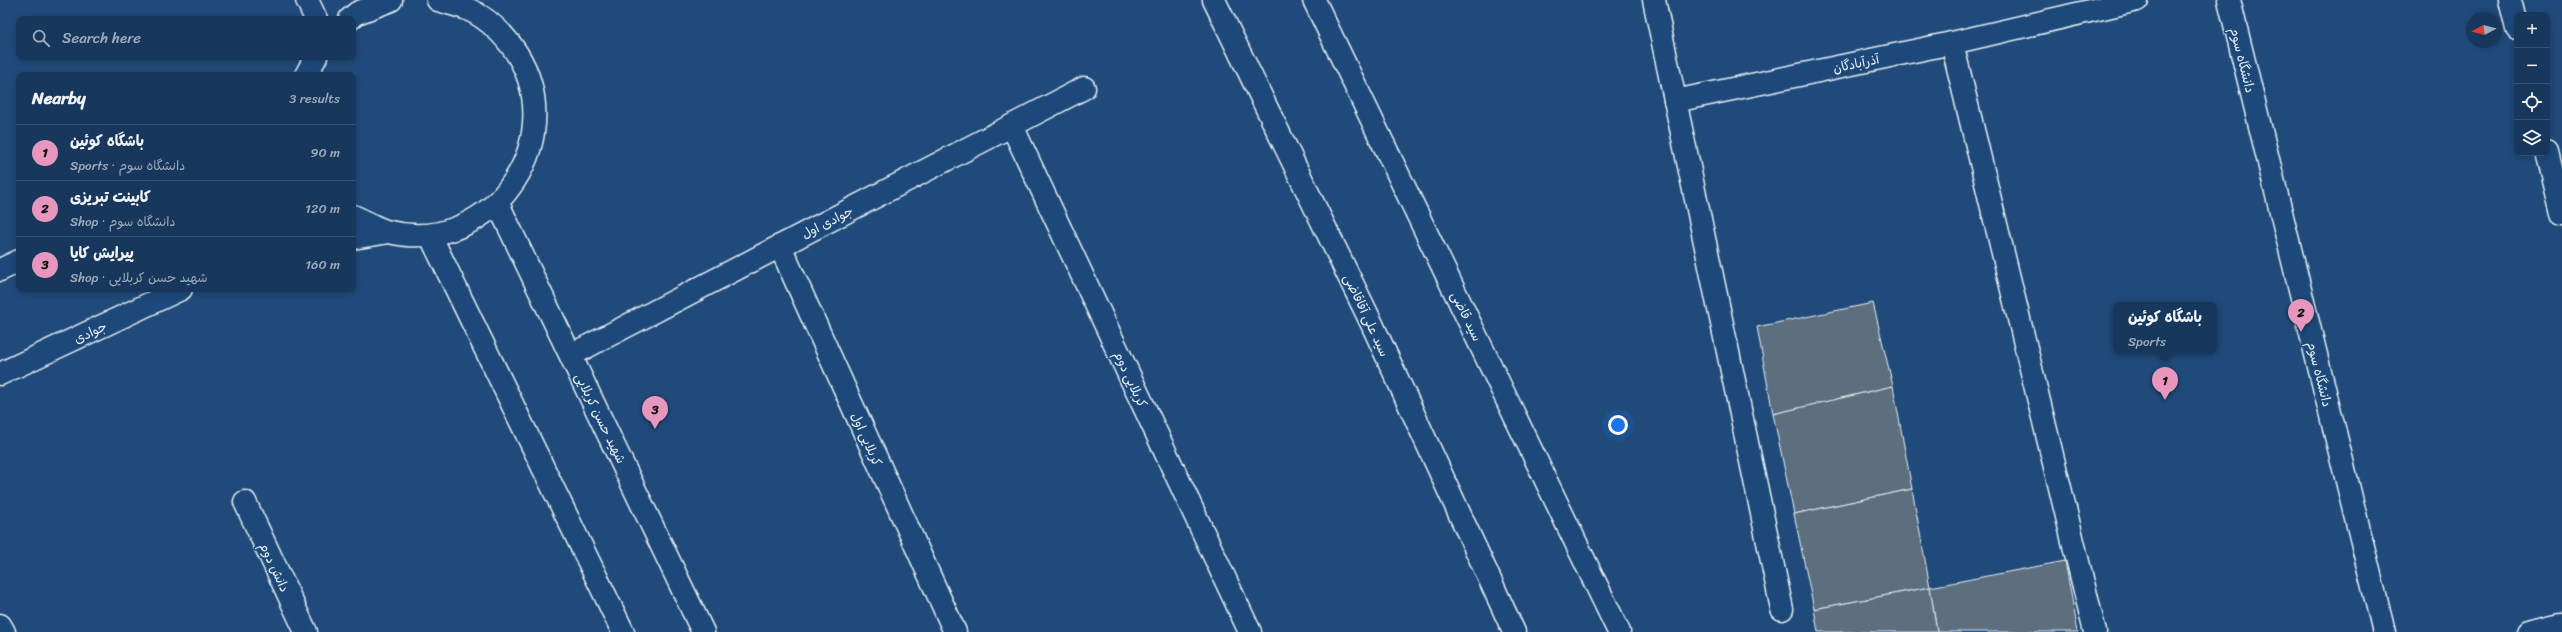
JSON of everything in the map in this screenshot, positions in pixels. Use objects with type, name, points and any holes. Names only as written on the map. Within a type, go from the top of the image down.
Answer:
[{"type":"street","points":[[307,0],[315,16]]},
{"type":"street","points":[[354,16],[357,13],[391,0]]},
{"type":"street","points":[[356,238],[389,232],[430,235],[466,224],[498,204],[522,173],[534,136],[534,98],[522,61],[499,31],[468,9],[438,0]]},
{"type":"street","name":"سید علی آقاقاضی","points":[[1214,0],[1372,324],[1514,632]]},
{"type":"street","name":"سید قاضی","points":[[1314,0],[1619,632]]},
{"type":"street","points":[[1654,0],[1782,609]]},
{"type":"street","name":"آذرآبادگان","points":[[1675,101],[1952,43],[2137,0]]},
{"type":"street","name":"دانشگاه سوم","points":[[2229,0],[2384,632]]},
{"type":"street","points":[[2510,0],[2514,17]]},
{"type":"street","points":[[1952,43],[2095,632]]},
{"type":"street","name":"جوادی اول","points":[[571,355],[1084,88]]},
{"type":"street","name":"کربلایی دوم","points":[[1012,126],[1250,632]]},
{"type":"street","points":[[2548,156],[2562,213]]},
{"type":"street","name":"شهید حسن کربلایی","points":[[498,204],[703,632]]},
{"type":"street","points":[[356,217],[389,232]]},
{"type":"street","points":[[430,235],[623,632]]},
{"type":"street","name":"کربلایی اول","points":[[780,246],[954,632]]},
{"type":"street","points":[[0,270],[16,262]]},
{"type":"street","name":"جوادی","points":[[0,374],[175,292]]},
{"type":"street","name":"دانش دوم","points":[[245,502],[306,632]]},
{"type":"street","points":[[2528,632],[2562,624]]},
{"type":"street","points":[[0,625],[4,632]]},
{"type":"building","points":[[1873,303],[1893,386],[1773,414],[1757,327]]},
{"type":"building","points":[[1893,386],[1912,489],[1794,514],[1773,414]]},
{"type":"building","points":[[1912,489],[1930,587],[1814,609],[1794,514]]},
{"type":"building","points":[[2065,561],[2078,632],[1937,632],[1930,587]]},
{"type":"building","points":[[1930,587],[1937,632],[1818,632],[1814,609]]},
{"type":"place","name":"کابینت تبریزی","points":[[2301,332]]},
{"type":"place","name":"باشگاه کوئین","points":[[2165,400]]},
{"type":"place","name":"پیرایش کایا","points":[[655,429]]}]
